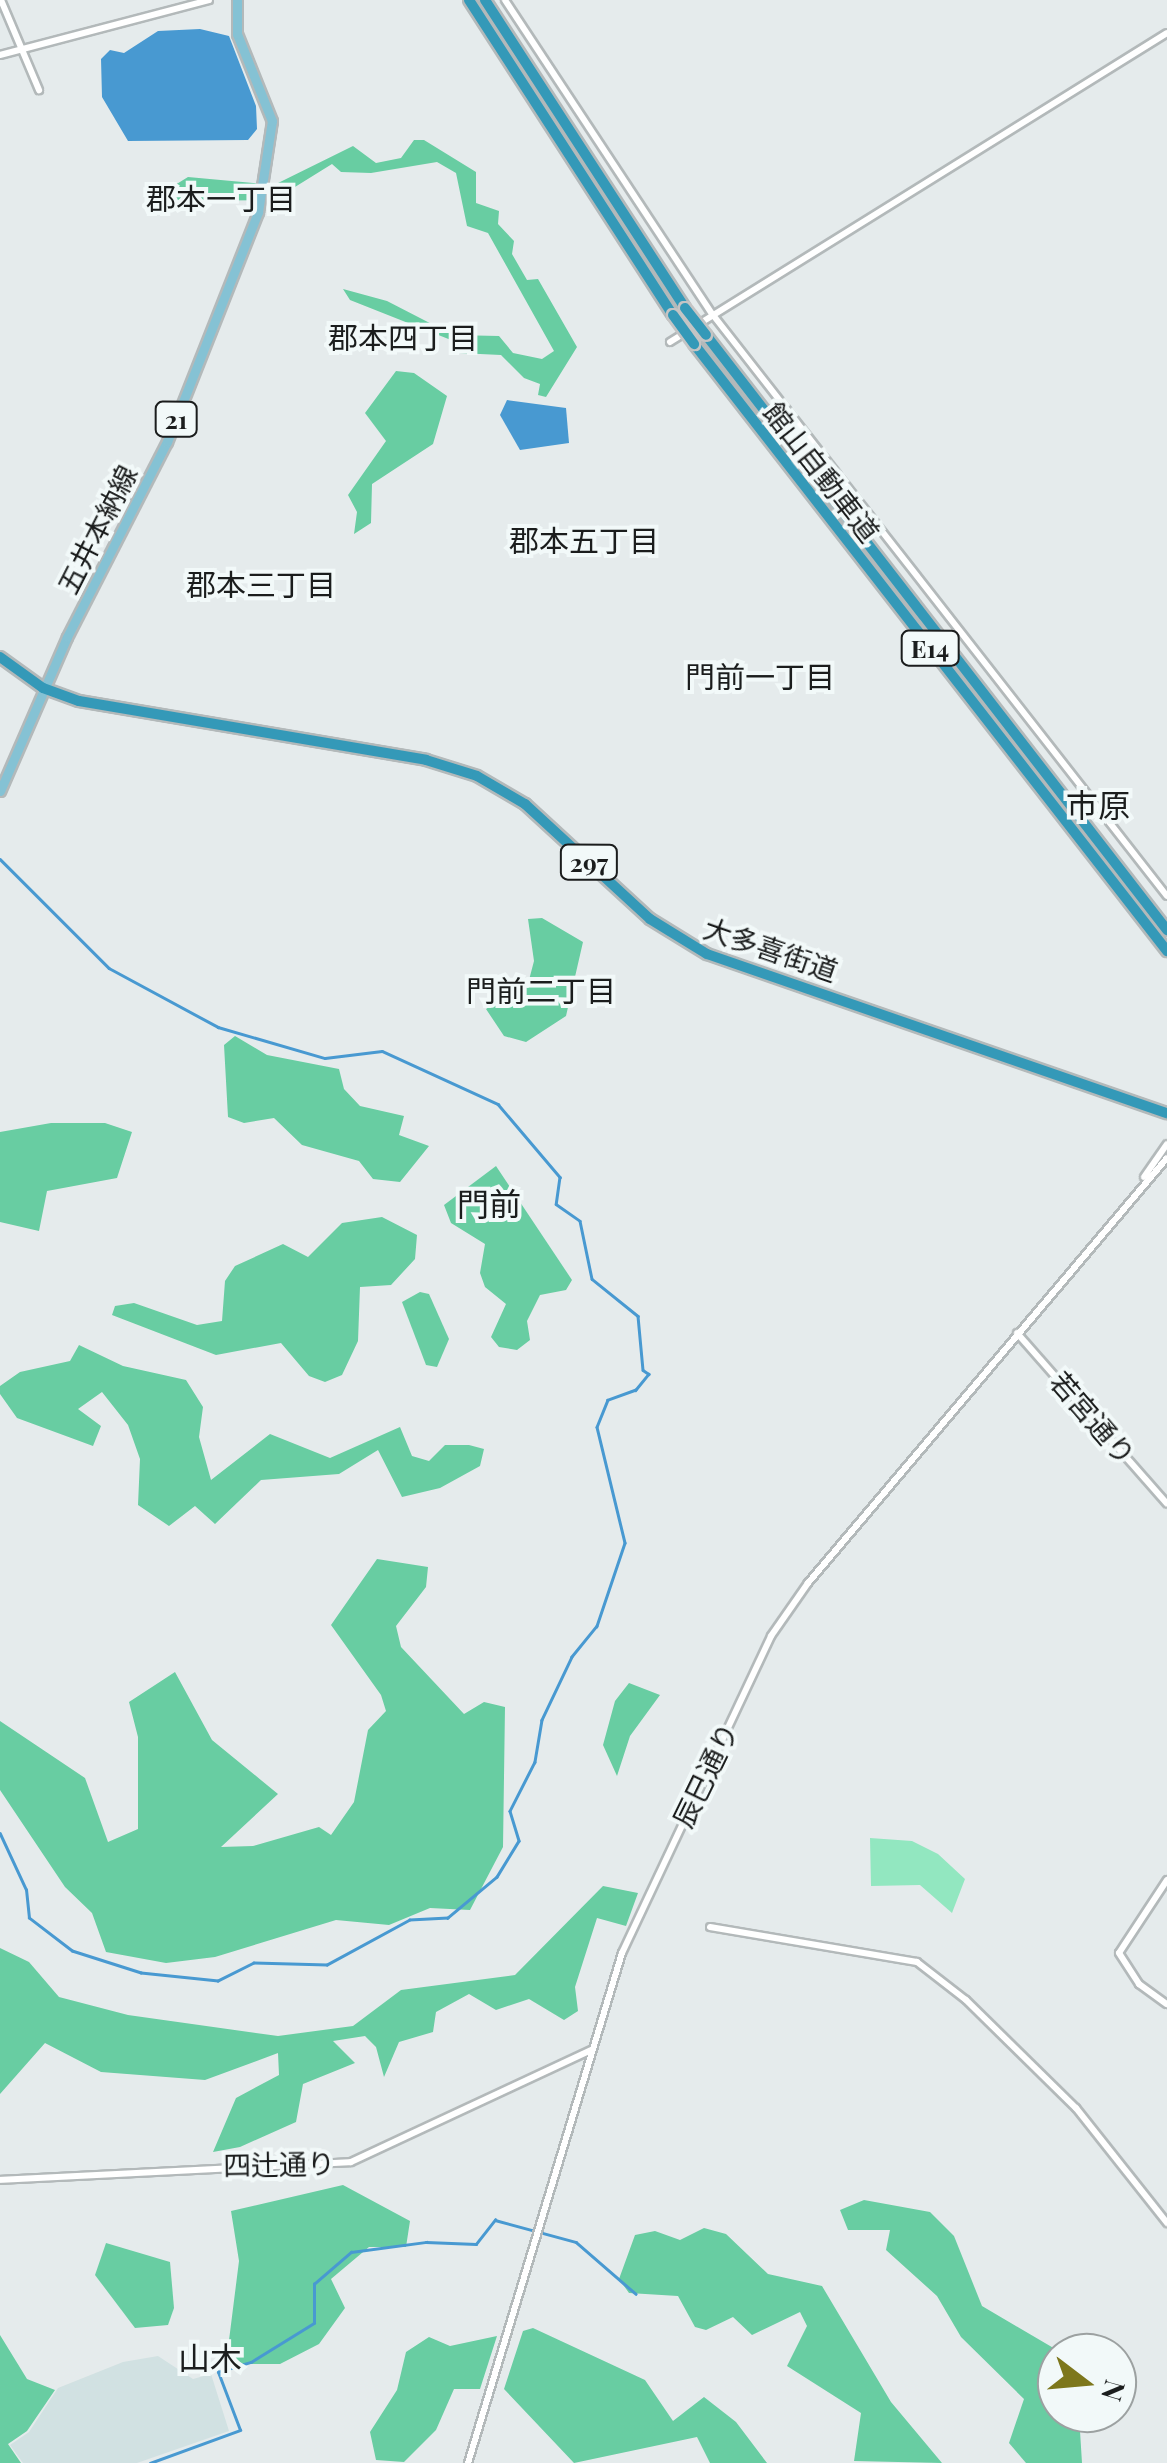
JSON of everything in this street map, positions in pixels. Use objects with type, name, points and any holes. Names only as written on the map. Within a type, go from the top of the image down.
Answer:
[{"type":"highway","name":"館山自動車道","points":[[469,0],[694,344],[1167,951]]},
{"type":"highway","name":"館山自動車道","points":[[485,0],[685,308],[1167,930]]},
{"type":"highway","name":"大多喜街道","points":[[0,658],[43,688],[79,700],[465,771],[520,800],[650,918],[707,954],[1167,1114]]},
{"type":"main road","name":"五井本納線","points":[[0,790],[43,688],[167,442],[258,212],[272,121],[238,34],[237,0]]},
{"type":"street","points":[[1,0],[39,90]]},
{"type":"street","points":[[0,55],[210,0]]},
{"type":"street","points":[[506,0],[714,314],[1167,896]]},
{"type":"street","points":[[670,342],[1167,34]]},
{"type":"street","name":"辰巳通り","points":[[1136,1191],[1167,1144]]},
{"type":"street","name":"辰巳通り","points":[[468,2463],[632,1927],[771,1636],[1017,1333],[1167,1158]]},
{"type":"street","name":"若宮通り","points":[[1017,1333],[1167,1504]]},
{"type":"street","points":[[1167,1880],[1119,1953],[1138,1984],[1167,2004]]},
{"type":"street","points":[[710,1927],[918,1962],[966,2000],[1074,2107],[1167,2223]]},
{"type":"street","name":"四辻通り","points":[[0,2180],[351,2162],[592,2049]]},
{"type":"shaded area","points":[[158,2356],[193,2379],[211,2374],[229,2431],[137,2463],[23,2463],[10,2445],[29,2432],[58,2388],[123,2362]]},
{"type":"green space","points":[[414,140],[424,140],[476,172],[476,203],[499,211],[498,224],[514,241],[512,254],[527,280],[538,279],[577,347],[546,397],[538,395],[540,384],[524,378],[501,355],[459,353],[451,340],[350,300],[343,289],[387,301],[453,335],[499,336],[513,353],[542,359],[554,351],[488,233],[467,226],[456,173],[437,162],[371,173],[341,172],[332,164],[274,200],[149,201],[188,177],[274,185],[353,146],[376,163],[401,158]]},
{"type":"green space","points":[[396,371],[414,373],[447,396],[433,444],[372,484],[371,523],[354,534],[357,512],[348,495],[386,441],[365,413]]},
{"type":"green space","points":[[542,918],[583,942],[566,1016],[526,1042],[504,1036],[486,1009],[529,980],[534,961],[528,919]]},
{"type":"green space","points":[[235,1036],[267,1055],[339,1069],[344,1089],[360,1106],[404,1116],[399,1135],[429,1146],[400,1182],[373,1179],[359,1161],[302,1145],[274,1118],[244,1123],[228,1117],[224,1045]]},
{"type":"green space","points":[[51,1123],[105,1123],[132,1132],[117,1178],[47,1191],[39,1231],[0,1222],[0,1132]]},
{"type":"green space","points":[[496,1166],[572,1280],[566,1290],[540,1295],[527,1321],[530,1340],[517,1350],[499,1347],[491,1337],[506,1304],[485,1287],[480,1273],[485,1244],[451,1223],[444,1205]]},
{"type":"green space","points":[[382,1217],[417,1235],[415,1259],[391,1285],[360,1287],[358,1341],[342,1375],[325,1382],[309,1376],[281,1343],[216,1355],[112,1315],[115,1306],[134,1303],[197,1325],[222,1321],[225,1281],[235,1266],[283,1244],[308,1257],[342,1223]]},
{"type":"green space","points":[[420,1292],[429,1294],[449,1339],[437,1367],[426,1365],[402,1302]]},
{"type":"green space","points":[[79,1345],[123,1366],[186,1380],[203,1407],[199,1437],[211,1480],[270,1434],[330,1458],[400,1427],[412,1456],[429,1461],[445,1445],[469,1445],[484,1449],[480,1466],[440,1488],[402,1497],[378,1450],[339,1474],[261,1480],[215,1524],[195,1506],[169,1526],[138,1505],[140,1459],[128,1425],[102,1392],[78,1409],[101,1426],[93,1446],[17,1418],[0,1394],[0,1386],[20,1372],[70,1361]]},
{"type":"green space","points":[[377,1559],[428,1567],[426,1587],[396,1626],[401,1647],[464,1714],[484,1702],[505,1707],[503,1847],[470,1910],[430,1908],[389,1925],[336,1920],[215,1957],[166,1963],[106,1952],[92,1913],[65,1887],[0,1790],[0,1721],[85,1778],[108,1842],[138,1829],[138,1737],[129,1702],[175,1672],[212,1740],[278,1794],[221,1847],[253,1846],[319,1827],[331,1835],[354,1802],[368,1730],[386,1711],[381,1695],[331,1625]]},
{"type":"green space","points":[[629,1683],[660,1695],[630,1736],[617,1776],[603,1745],[615,1701]]},
{"type":"green space","points":[[870,1838],[912,1841],[938,1854],[965,1879],[952,1913],[920,1885],[871,1886]]},
{"type":"green space","points":[[603,1886],[638,1893],[626,1926],[597,1918],[575,1987],[578,2011],[564,2020],[529,1999],[496,2010],[469,1994],[436,2012],[433,2032],[399,2042],[384,2077],[376,2047],[365,2036],[333,2041],[355,2063],[303,2084],[296,2122],[240,2147],[213,2152],[236,2098],[279,2075],[278,2053],[205,2080],[101,2072],[45,2043],[0,2094],[0,1948],[29,1962],[59,1997],[128,2015],[278,2036],[353,2026],[401,1990],[515,1975]]},
{"type":"green space","points":[[343,2185],[410,2221],[406,2247],[369,2247],[331,2279],[345,2308],[319,2344],[280,2364],[226,2364],[239,2261],[231,2211]]},
{"type":"green space","points":[[864,2200],[930,2212],[954,2236],[982,2306],[1037,2338],[1037,2433],[1080,2433],[1082,2463],[1026,2463],[1009,2443],[1024,2399],[961,2337],[937,2296],[886,2250],[890,2230],[848,2230],[840,2210]]},
{"type":"green space","points":[[704,2228],[726,2234],[768,2274],[822,2286],[891,2402],[942,2463],[854,2461],[861,2413],[787,2366],[807,2326],[800,2312],[752,2335],[733,2317],[706,2330],[695,2327],[678,2296],[629,2293],[619,2279],[635,2235],[655,2231],[680,2240]]},
{"type":"green space","points":[[106,2243],[170,2262],[174,2308],[168,2325],[135,2328],[95,2275]]},
{"type":"green space","points":[[533,2328],[645,2380],[673,2421],[704,2397],[736,2422],[767,2463],[710,2463],[697,2437],[574,2463],[504,2389],[523,2331]]},
{"type":"green space","points":[[0,2335],[27,2379],[55,2390],[27,2431],[8,2444],[21,2463],[0,2463]]},
{"type":"green space","points":[[497,2336],[480,2389],[454,2389],[436,2430],[404,2462],[376,2460],[370,2432],[397,2390],[406,2352],[429,2337],[450,2346]]},
{"type":"water","points":[[200,29],[229,36],[256,106],[257,129],[248,140],[128,141],[102,97],[101,59],[110,50],[124,53],[158,31]]},
{"type":"water","points":[[507,400],[566,408],[569,443],[520,450],[500,415]]},
{"type":"waterway","points":[[0,859],[109,968],[218,1027],[325,1058],[382,1051],[498,1104],[560,1177],[556,1204],[580,1221],[592,1279],[638,1316],[643,1370],[649,1374],[636,1390],[608,1400],[597,1427],[625,1543],[597,1626],[572,1657],[542,1720],[535,1762],[510,1811],[519,1841],[497,1877],[448,1918],[410,1920],[327,1965],[254,1963],[218,1981],[141,1973],[72,1951],[29,1918],[26,1890],[0,1834]]},
{"type":"waterway","points":[[150,2463],[240,2430],[218,2372],[251,2362],[314,2323],[314,2284],[351,2252],[426,2242],[476,2244],[495,2220],[576,2242],[636,2294]]},
{"type":"district","name":"郡本一丁目","points":[[221,198]]},
{"type":"district","name":"郡本四丁目","points":[[403,337]]},
{"type":"district","name":"郡本五丁目","points":[[584,540]]},
{"type":"district","name":"郡本三丁目","points":[[261,584]]},
{"type":"district","name":"門前一丁目","points":[[760,676]]},
{"type":"district","name":"市原","points":[[1098,804]]},
{"type":"district","name":"門前二丁目","points":[[541,990]]},
{"type":"district","name":"門前","points":[[489,1203]]},
{"type":"district","name":"山木","points":[[210,2357]]}]
